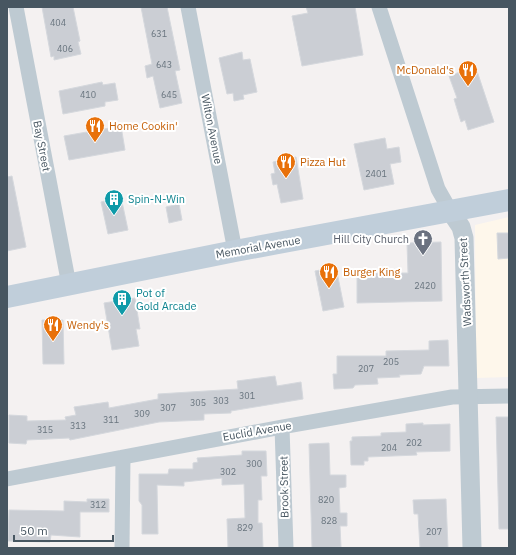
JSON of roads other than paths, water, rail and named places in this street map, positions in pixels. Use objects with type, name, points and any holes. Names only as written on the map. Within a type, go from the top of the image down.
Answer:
[{"type":"main road","name":"Memorial Avenue","points":[[7,297],[235,251],[509,200]]},
{"type":"street","name":"Bay Street","points":[[16,7],[69,285]]},
{"type":"street","name":"Wilton Avenue","points":[[188,7],[235,251]]},
{"type":"street","name":"Wadsworth Street","points":[[379,7],[438,189],[450,212],[461,227],[464,238],[472,548]]},
{"type":"street","name":"Euclid Avenue","points":[[7,479],[282,427],[452,397],[509,396]]},
{"type":"street","name":"Brook Street","points":[[282,427],[286,548]]},
{"type":"street","points":[[122,548],[123,457]]},
{"type":"place","name":"McDonald's","points":[[468,87]]},
{"type":"place","name":"Home Cookin'","points":[[95,143]]},
{"type":"place","name":"Pizza Hut","points":[[286,179]]},
{"type":"place","name":"Spin-N-Win","points":[[114,216]]},
{"type":"place","name":"Hill City Church","points":[[423,256]]},
{"type":"place","name":"Burger King","points":[[329,289]]},
{"type":"place","name":"Pot of Gold Arcade","points":[[122,316]]},
{"type":"place","name":"Wendy's","points":[[53,342]]}]
